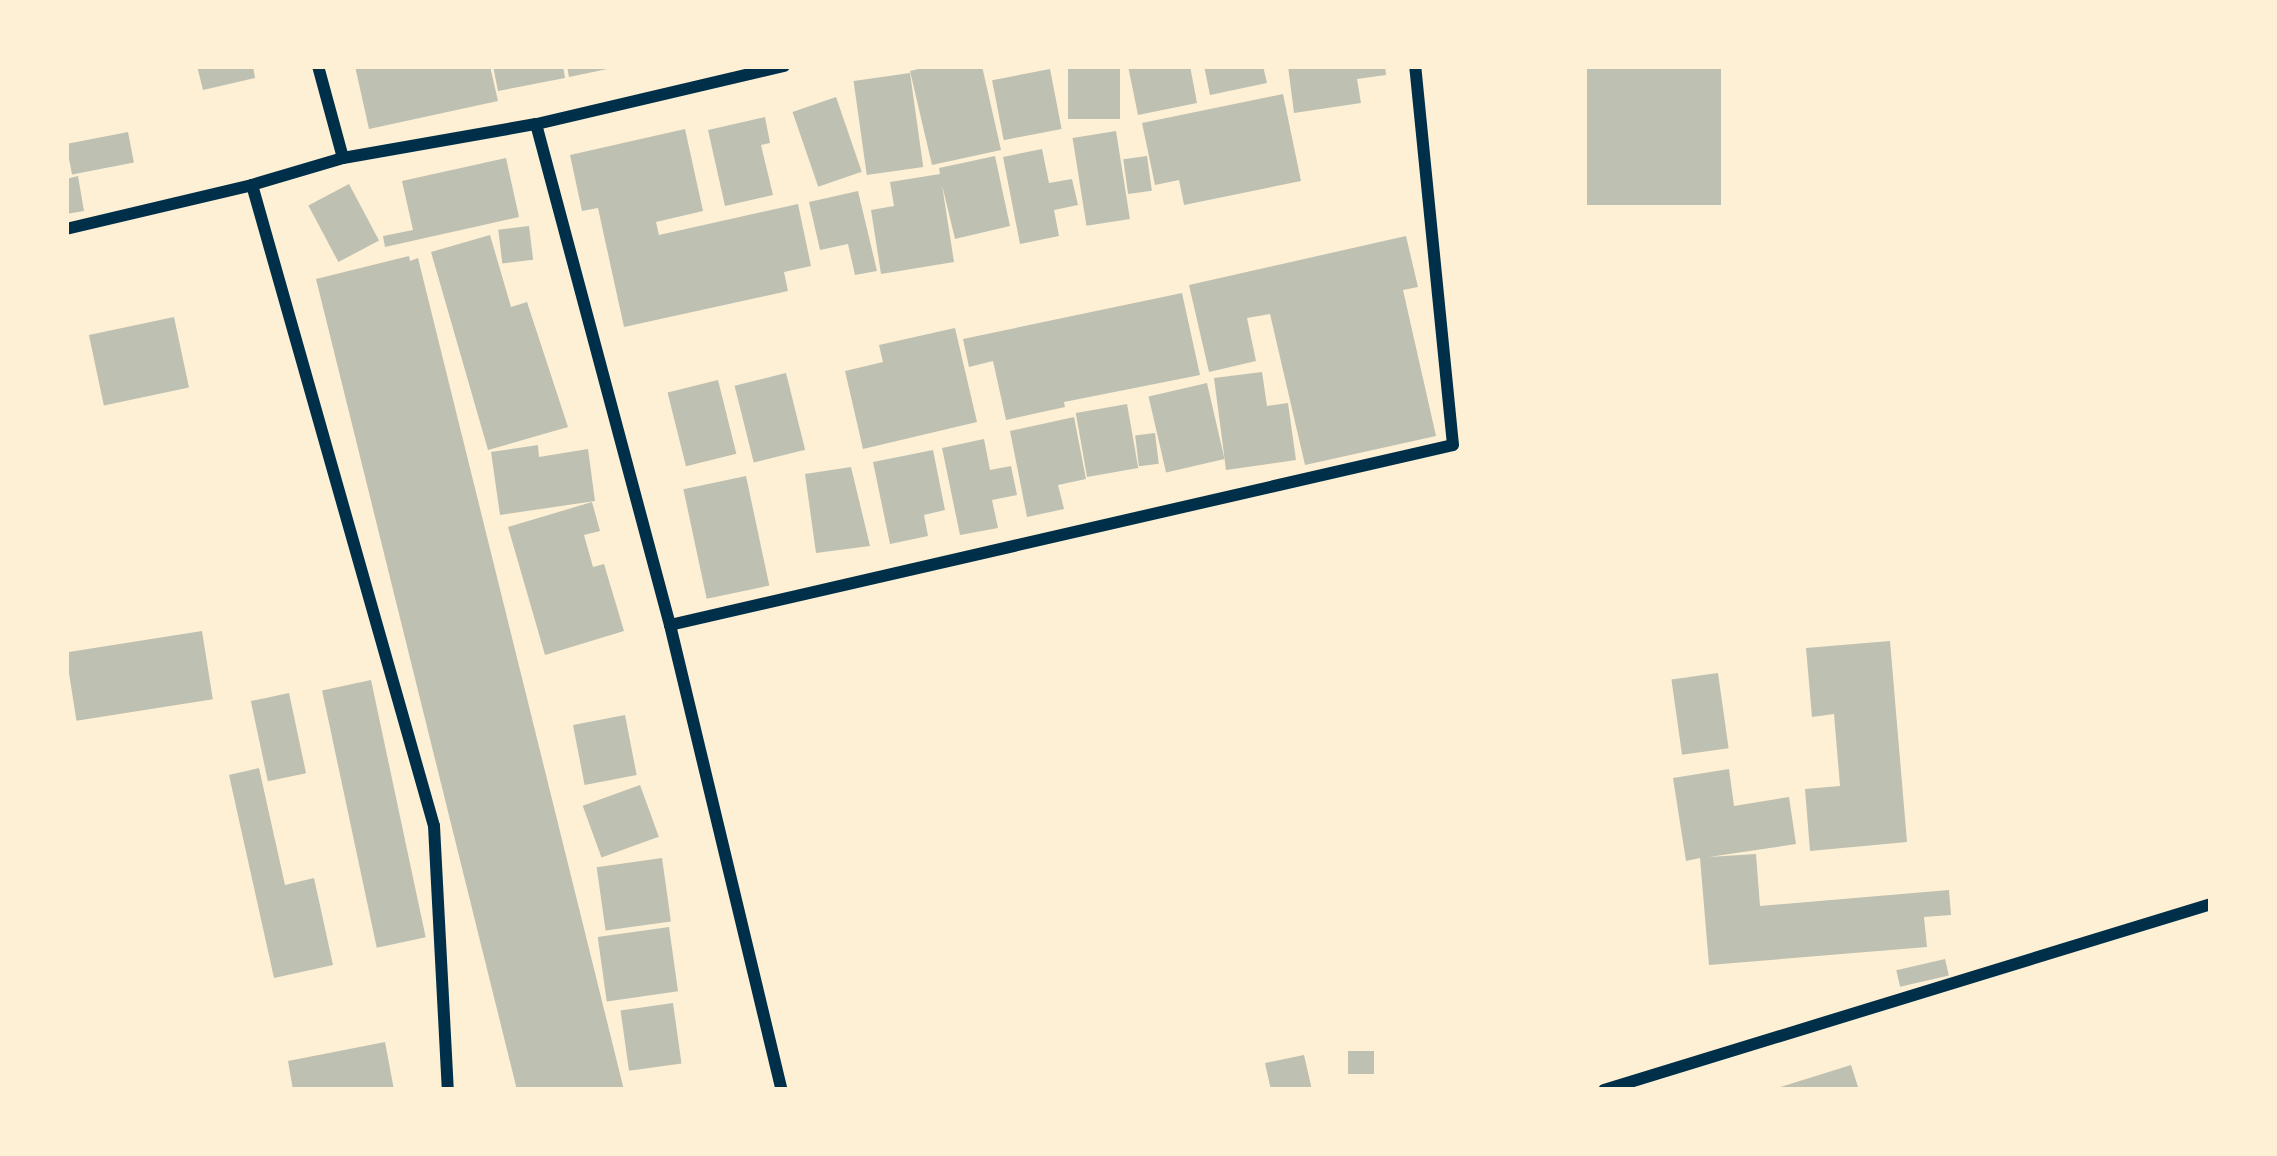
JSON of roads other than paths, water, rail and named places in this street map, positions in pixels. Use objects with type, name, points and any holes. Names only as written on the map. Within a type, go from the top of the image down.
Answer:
[{"type":"street","points":[[318,66],[343,158]]},
{"type":"street","points":[[66,229],[343,158],[536,124],[784,66]]},
{"type":"street","points":[[670,625],[1453,445],[1414,66]]},
{"type":"street","points":[[536,124],[670,625],[782,1090]]},
{"type":"street","points":[[252,185],[434,826],[448,1090]]},
{"type":"street","points":[[1604,1090],[2211,904]]}]
